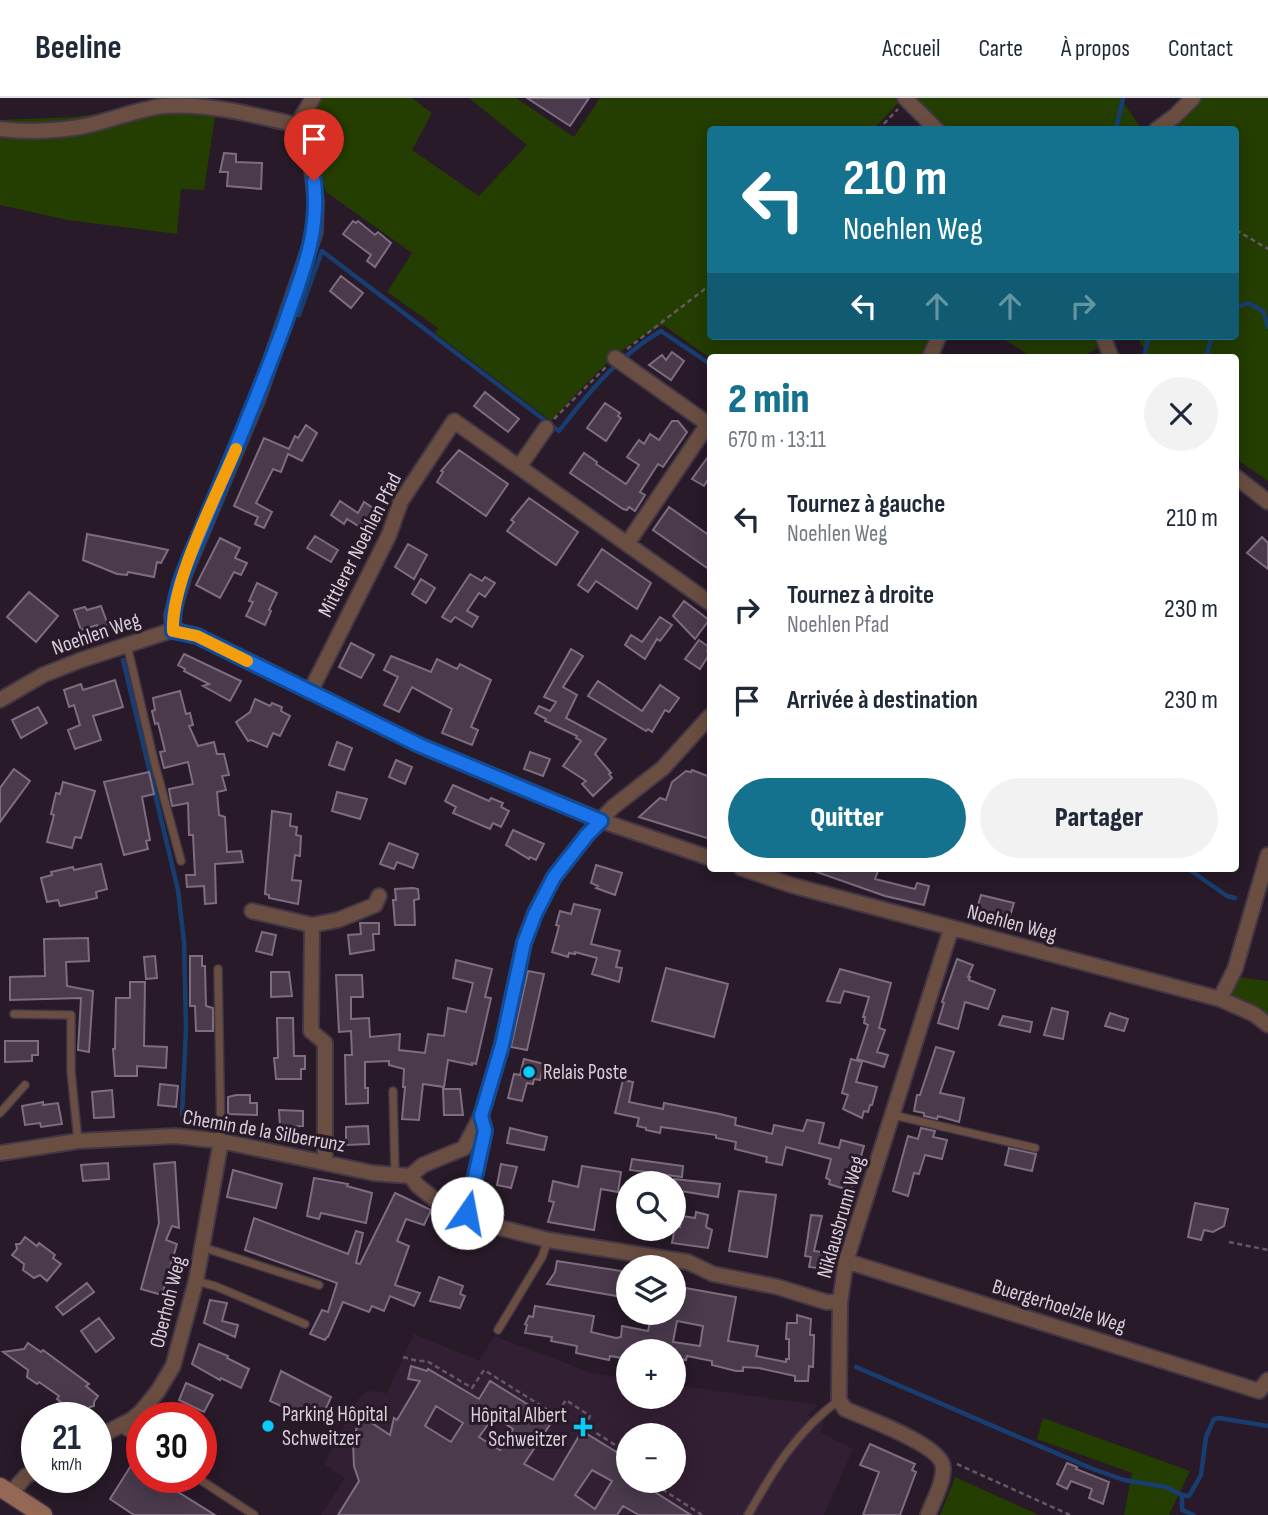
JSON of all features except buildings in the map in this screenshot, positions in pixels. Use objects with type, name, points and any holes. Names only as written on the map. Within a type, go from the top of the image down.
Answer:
[{"type":"main road","points":[[2,1490],[43,1515]]},
{"type":"street","points":[[297,125],[313,98]]},
{"type":"street","points":[[1161,126],[1193,98]]},
{"type":"street","points":[[906,99],[933,126]]},
{"type":"street","points":[[0,129],[13,131],[80,127],[163,106],[243,112],[297,125]]},
{"type":"street","points":[[173,631],[172,615],[185,572],[258,398],[315,232],[316,202],[311,160],[297,125]]},
{"type":"street","points":[[615,358],[707,423]]},
{"type":"street","name":"Mittlerer Noehlen Pfad","points":[[310,692],[389,535],[401,501],[454,421],[519,467]]},
{"type":"street","points":[[550,424],[519,467],[707,601]]},
{"type":"street","points":[[627,544],[707,427]]},
{"type":"street","points":[[1239,479],[1268,502]]},
{"type":"street","name":"Noehlen Weg","points":[[0,700],[43,675],[127,645],[173,631],[197,636],[419,745],[601,821],[707,857]]},
{"type":"street","points":[[402,1175],[464,1148],[481,1116],[502,1045],[524,943],[554,877],[613,807],[663,768],[707,719]]},
{"type":"street","points":[[1220,999],[1235,969],[1268,855]]},
{"type":"street","name":"Noehlen Weg","points":[[753,872],[951,929],[1220,999],[1254,1014],[1268,1024]]},
{"type":"street","points":[[252,911],[312,925],[338,920],[374,905],[379,896]]},
{"type":"street","points":[[312,925],[311,1031],[325,1043],[325,1162]]},
{"type":"street","name":"Niklausbrunn Weg","points":[[839,1399],[840,1302],[846,1261],[951,929]]},
{"type":"street","points":[[467,1213],[485,1131],[481,1116]]},
{"type":"street","name":"Chemin de la Silberrunz","points":[[0,1153],[78,1142],[175,1136],[221,1141],[373,1173],[402,1175]]},
{"type":"street","name":"Oberhoh Weg","points":[[112,1430],[141,1412],[173,1366],[196,1282],[221,1141]]},
{"type":"street","points":[[464,1148],[479,1159]]},
{"type":"street","points":[[402,1175],[442,1205],[467,1213],[490,1226],[548,1240],[688,1262],[713,1274],[840,1302]]},
{"type":"street","name":"Buergerhoelzle Weg","points":[[846,1261],[1264,1385]]},
{"type":"street","points":[[839,1399],[845,1409],[927,1446],[939,1457],[943,1465],[940,1483],[928,1515]]},
{"type":"street","points":[[2,1490],[21,1479]]},
{"type":"lane","points":[[127,645],[181,860]]},
{"type":"lane","points":[[218,969],[221,1141]]},
{"type":"lane","points":[[14,1014],[71,1015],[71,1071],[78,1142]]},
{"type":"lane","points":[[0,1113],[25,1085]]},
{"type":"lane","points":[[393,1091],[402,1175]]},
{"type":"lane","points":[[892,1115],[1035,1148]]},
{"type":"lane","points":[[498,1330],[542,1257],[548,1240]]},
{"type":"lane","points":[[202,1247],[319,1285]]},
{"type":"lane","points":[[196,1282],[215,1286],[305,1324]]},
{"type":"lane","points":[[748,1515],[775,1467],[814,1418],[839,1399]]},
{"type":"lane","points":[[119,1427],[126,1432]]},
{"type":"lane","points":[[217,1491],[254,1515]]},
{"type":"path","points":[[882,126],[906,99]]},
{"type":"path","points":[[1239,232],[1268,249]]},
{"type":"path","points":[[550,424],[615,358],[707,287]]},
{"type":"path","points":[[1229,1242],[1268,1251]]},
{"type":"path","points":[[403,1357],[418,1362],[428,1361],[472,1388],[484,1370],[556,1415],[566,1401],[590,1416],[585,1426],[616,1445]]},
{"type":"path","points":[[943,1465],[957,1464],[1070,1515]]},
{"type":"path","points":[[668,1493],[702,1515]]},
{"type":"shaded area","name":"Hôpital Albert Schweitzer","points":[[414,1334],[479,1361],[494,1336],[592,1373],[616,1377],[616,1409],[686,1409],[686,1387],[818,1405],[807,1415],[824,1422],[821,1433],[853,1449],[824,1515],[321,1515],[345,1478],[324,1464],[355,1404],[369,1391],[387,1393]]},
{"type":"green space","points":[[315,98],[412,98],[432,113],[412,150],[479,196],[527,145],[469,98],[516,98],[574,137],[600,98],[1120,98],[1140,126],[928,126],[901,100],[877,126],[707,126],[707,340],[931,340],[927,354],[707,356],[663,325],[617,355],[551,421],[435,333],[438,328],[387,292],[412,253],[326,192],[302,121]]},
{"type":"green space","points":[[1202,98],[1268,98],[1268,481],[1239,461],[1239,354],[1146,354],[1139,340],[1239,340],[1239,126],[1169,126]]},
{"type":"green space","points":[[186,101],[217,104],[204,190],[181,189],[177,234],[67,220],[0,205],[0,120],[76,117]]},
{"type":"green space","points":[[1005,340],[1112,340],[1087,354],[1027,354]]},
{"type":"green space","points":[[1230,976],[1268,981],[1268,1022],[1220,996]]},
{"type":"green space","points":[[1043,1418],[1190,1471],[1169,1515],[1124,1515],[1132,1473],[1037,1439]]},
{"type":"green space","points":[[955,1477],[1039,1515],[940,1515]]},
{"type":"waterway","points":[[1117,126],[1123,98]]},
{"type":"waterway","points":[[291,314],[299,315],[322,251],[559,431],[618,363],[661,331],[707,362]]},
{"type":"waterway","points":[[1239,307],[1248,303],[1263,311],[1268,327]]},
{"type":"waterway","points":[[1145,354],[1148,340]]},
{"type":"waterway","points":[[1207,354],[1211,340]]},
{"type":"waterway","points":[[123,660],[178,890],[184,942],[186,1029],[182,1115]]},
{"type":"waterway","points":[[1193,872],[1227,896],[1235,898]]},
{"type":"waterway","points":[[856,1367],[1093,1469],[1124,1480],[1166,1487],[1182,1495],[1182,1510],[1194,1515]]},
{"type":"waterway","points":[[1182,1495],[1189,1496],[1201,1475],[1206,1437],[1214,1419],[1268,1426]]},
{"type":"slow traffic","points":[[236,449],[185,572],[172,615],[173,631],[197,636],[247,661]]},
{"type":"place","name":"Relais Poste","points":[[529,1072]]},
{"type":"place","name":"Parking Hôpital Schweitzer","points":[[268,1426]]},
{"type":"place","name":"Hôpital Albert Schweitzer","points":[[583,1427]]},
{"type":"route","points":[[314,181],[315,232],[258,398],[185,572],[172,615],[173,631],[197,636],[419,745],[601,821],[554,877],[524,943],[502,1045],[481,1116],[485,1131],[467,1213]]}]
